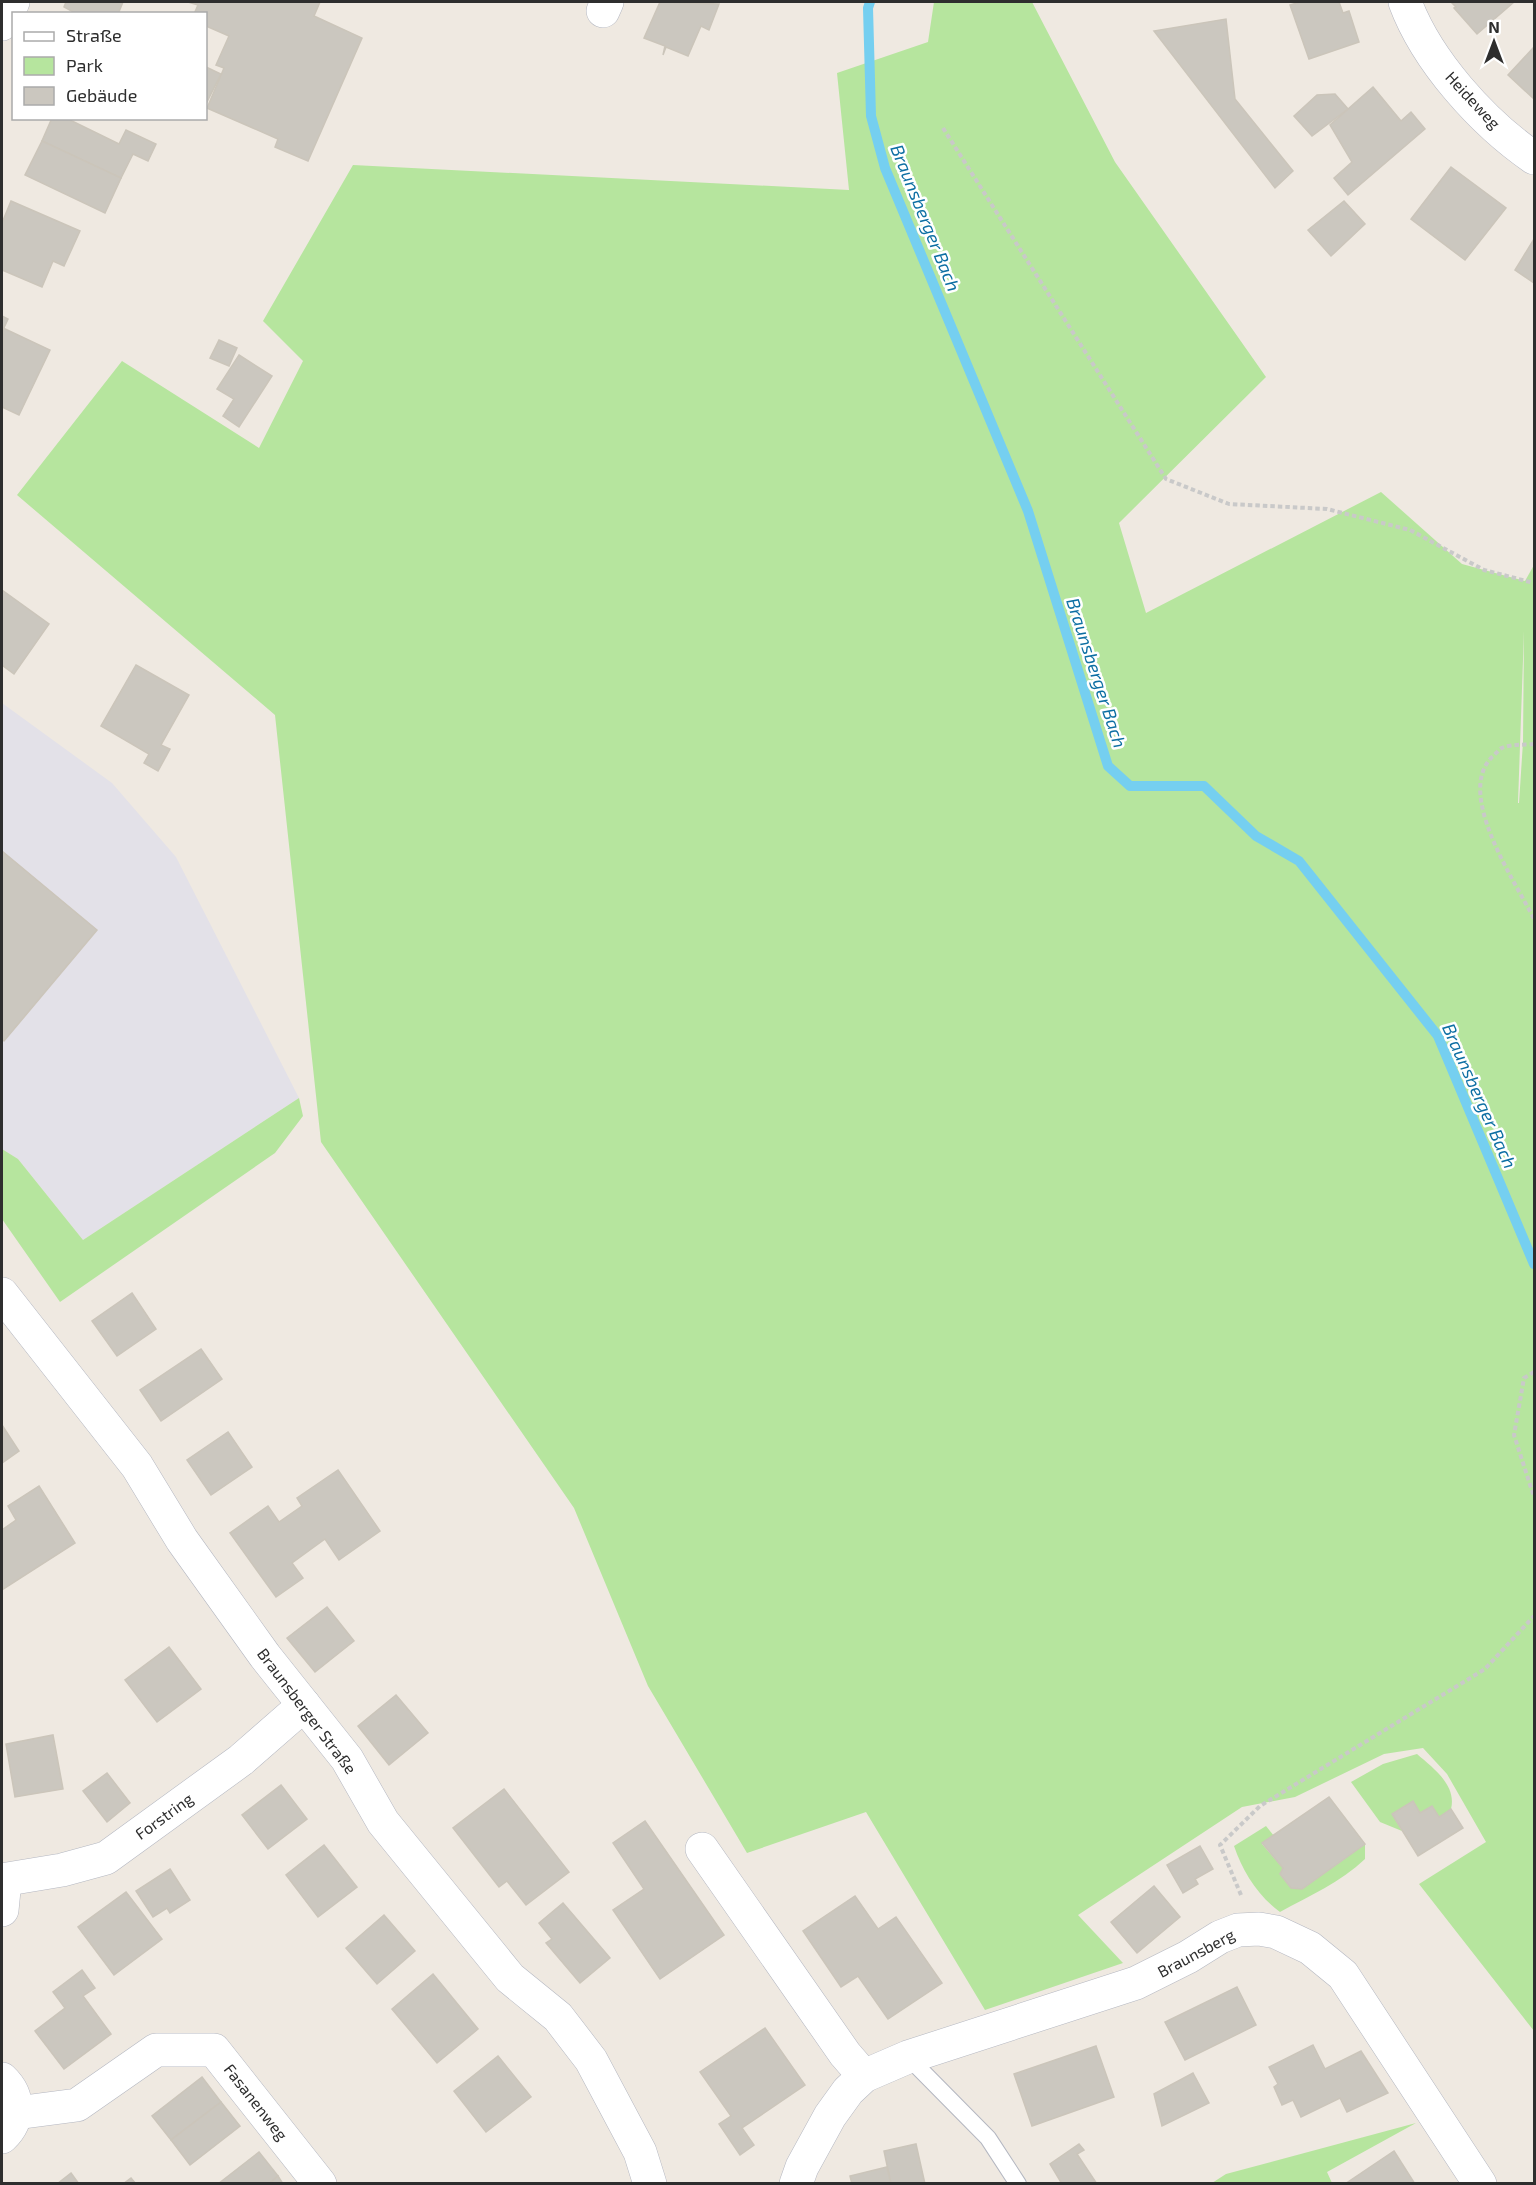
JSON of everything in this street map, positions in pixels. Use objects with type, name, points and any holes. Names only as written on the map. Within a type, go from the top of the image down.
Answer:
[{"type":"street","points":[[2,24],[13,2]]},
{"type":"street","name":"Heideweg","points":[[1405,2],[1414,25],[1454,84],[1518,147],[1534,158]]},
{"type":"street","name":"Braunsberger Straße","points":[[2,1294],[137,1466],[182,1540],[304,1705],[348,1758],[383,1822],[510,1978],[558,2017],[591,2060],[640,2152],[650,2184]]},
{"type":"street","name":"Forstring","points":[[3,1890],[106,1858],[241,1760],[304,1705]]},
{"type":"street","points":[[702,1849],[845,2054],[864,2076]]},
{"type":"street","name":"Braunsberg","points":[[796,2184],[802,2167],[830,2116],[848,2091],[864,2076],[908,2057],[1136,1983],[1238,1929],[1276,1932],[1310,1948],[1343,1975],[1480,2184]]},
{"type":"street","name":"Fasanenweg","points":[[9,2125],[77,2105],[156,2050],[214,2050],[320,2184]]},
{"type":"street","points":[[2,2079],[14,2094],[9,2125]]},
{"type":"lane","points":[[908,2057],[988,2138],[1018,2184]]},
{"type":"path","points":[[943,128],[1166,479],[1229,504],[1327,509],[1410,530],[1484,570],[1534,583]]},
{"type":"path","points":[[1534,744],[1502,748],[1486,763],[1479,778],[1480,796],[1489,830],[1534,919]]},
{"type":"path","points":[[1534,1372],[1524,1378],[1514,1435],[1534,1497]]},
{"type":"path","points":[[1229,1871],[1220,1845],[1260,1806],[1485,1669],[1534,1616]]},
{"type":"shaded area","points":[[2,703],[112,783],[176,857],[299,1098],[83,1240],[18,1159],[2,1149]]},
{"type":"green space","points":[[934,2],[1032,2],[1115,162],[1266,377],[1119,523],[1146,613],[1381,492],[1462,564],[1525,581],[1534,565],[1534,2031],[1419,1884],[1486,1842],[1447,1774],[1423,1748],[1384,1754],[1295,1797],[1242,1807],[1078,1915],[1123,1963],[985,2010],[866,1812],[747,1853],[648,1686],[574,1508],[321,1142],[275,715],[17,495],[122,361],[259,448],[303,361],[263,321],[353,165],[849,190],[837,73],[928,42]],"holes":[[[1524,631],[1523,742],[1518,803]]]},
{"type":"green space","points":[[299,1098],[303,1116],[275,1153],[60,1302],[2,1219],[2,1149],[18,1159],[83,1240]]},
{"type":"green space","points":[[1417,1754],[1436,1771],[1447,1785],[1452,1800],[1451,1809],[1439,1817],[1432,1806],[1420,1813],[1413,1801],[1392,1814],[1402,1831],[1380,1822],[1351,1782],[1383,1764]]},
{"type":"green space","points":[[1266,1826],[1274,1836],[1262,1844],[1283,1868],[1280,1874],[1291,1888],[1302,1889],[1365,1844],[1365,1859],[1335,1882],[1280,1912],[1252,1883],[1234,1846]]},
{"type":"green space","points":[[1416,2123],[1327,2172],[1332,2183],[1212,2183],[1226,2174]]},
{"type":"building","points":[[66,2],[123,2],[119,12],[73,12],[64,7]]},
{"type":"building","points":[[188,2],[320,2],[314,16],[362,38],[308,161],[275,147],[278,139],[207,108],[224,68],[216,65],[229,36],[207,26],[207,12],[195,12],[198,5]]},
{"type":"building","points":[[660,2],[719,4],[709,30],[701,26],[688,56],[666,47],[663,55],[665,46],[644,38]]},
{"type":"building","points":[[1300,2],[1339,2],[1343,13],[1349,11],[1359,42],[1309,59],[1290,5]]},
{"type":"building","points":[[1451,2],[1514,2],[1477,34]]},
{"type":"building","points":[[1226,19],[1235,99],[1293,171],[1275,188],[1154,31]]},
{"type":"building","points":[[1534,47],[1534,99],[1508,75]]},
{"type":"building","points":[[207,67],[221,74],[207,102]]},
{"type":"building","points":[[1373,87],[1401,121],[1411,112],[1425,129],[1348,195],[1334,178],[1352,162],[1330,125]]},
{"type":"building","points":[[1335,94],[1348,109],[1312,136],[1294,116],[1317,95]]},
{"type":"building","points":[[51,120],[70,120],[119,144],[126,130],[156,144],[148,161],[133,154],[121,178],[42,141]]},
{"type":"building","points":[[42,141],[121,178],[105,213],[25,175]]},
{"type":"building","points":[[1451,167],[1506,208],[1465,260],[1411,219]]},
{"type":"building","points":[[11,201],[80,231],[64,266],[53,261],[42,287],[2,270],[2,223]]},
{"type":"building","points":[[1344,201],[1365,224],[1331,256],[1308,230]]},
{"type":"building","points":[[1534,239],[1534,283],[1515,270]]},
{"type":"building","points":[[2,316],[8,319],[2,332]]},
{"type":"building","points":[[3,328],[50,350],[19,415],[2,407]]},
{"type":"building","points":[[219,340],[237,348],[229,366],[210,358]]},
{"type":"building","points":[[239,355],[272,376],[239,427],[223,416],[234,399],[217,389]]},
{"type":"building","points":[[2,590],[49,624],[14,674],[2,665]]},
{"type":"building","points":[[136,665],[189,695],[161,745],[170,749],[158,771],[144,763],[149,754],[101,726]]},
{"type":"building","points":[[2,851],[97,930],[4,1041],[2,1039]]},
{"type":"building","points":[[132,1293],[156,1329],[117,1356],[92,1321]]},
{"type":"building","points":[[201,1349],[222,1379],[161,1421],[140,1390]]},
{"type":"building","points":[[2,1425],[19,1451],[2,1463]]},
{"type":"building","points":[[228,1432],[252,1467],[211,1495],[187,1460]]},
{"type":"building","points":[[338,1470],[380,1531],[339,1560],[325,1539],[292,1563],[303,1578],[276,1597],[230,1533],[268,1506],[279,1522],[302,1506],[297,1498]]},
{"type":"building","points":[[39,1486],[75,1543],[2,1590],[2,1530],[16,1520],[8,1506]]},
{"type":"building","points":[[327,1607],[354,1641],[315,1672],[287,1638]]},
{"type":"building","points":[[169,1647],[201,1689],[157,1722],[125,1680]]},
{"type":"building","points":[[396,1695],[428,1733],[389,1765],[358,1726]]},
{"type":"building","points":[[53,1735],[63,1789],[15,1797],[6,1744]]},
{"type":"building","points":[[107,1773],[130,1803],[107,1822],[83,1791]]},
{"type":"building","points":[[281,1785],[307,1819],[268,1849],[242,1815]]},
{"type":"building","points":[[504,1789],[569,1872],[526,1905],[507,1881],[499,1887],[453,1828]]},
{"type":"building","points":[[1329,1797],[1365,1844],[1302,1889],[1291,1888],[1280,1874],[1283,1868],[1262,1843]]},
{"type":"building","points":[[1413,1801],[1420,1813],[1432,1806],[1439,1817],[1451,1809],[1463,1828],[1418,1856],[1392,1814]]},
{"type":"building","points":[[645,1821],[724,1935],[660,1979],[613,1910],[644,1889],[613,1843]]},
{"type":"building","points":[[324,1845],[357,1887],[318,1917],[286,1875]]},
{"type":"building","points":[[1200,1846],[1213,1869],[1195,1879],[1198,1884],[1183,1893],[1167,1865]]},
{"type":"building","points":[[170,1869],[190,1900],[170,1913],[167,1908],[153,1917],[136,1891]]},
{"type":"building","points":[[1154,1886],[1180,1917],[1137,1953],[1111,1922]]},
{"type":"building","points":[[126,1892],[162,1939],[114,1975],[78,1927]]},
{"type":"building","points":[[855,1896],[878,1929],[896,1917],[942,1983],[888,2019],[858,1976],[841,1987],[803,1931]]},
{"type":"building","points":[[563,1903],[610,1958],[580,1983],[546,1943],[552,1939],[539,1923]]},
{"type":"building","points":[[384,1915],[415,1951],[377,1984],[346,1948]]},
{"type":"building","points":[[82,1970],[95,1988],[83,1996],[111,2034],[64,2069],[35,2031],[65,2008],[53,1992]]},
{"type":"building","points":[[433,1974],[478,2029],[437,2063],[392,2009]]},
{"type":"building","points":[[1237,1987],[1256,2025],[1185,2060],[1165,2022]]},
{"type":"building","points":[[765,2028],[805,2085],[742,2128],[754,2145],[740,2155],[719,2124],[731,2116],[700,2072]]},
{"type":"building","points":[[1313,2045],[1325,2069],[1361,2051],[1388,2093],[1347,2112],[1340,2098],[1301,2117],[1293,2100],[1282,2105],[1274,2087],[1278,2084],[1269,2067]]},
{"type":"building","points":[[1096,2046],[1114,2097],[1032,2126],[1014,2074]]},
{"type":"building","points":[[498,2056],[531,2097],[486,2132],[454,2091]]},
{"type":"building","points":[[1193,2073],[1209,2103],[1162,2126],[1154,2094]]},
{"type":"building","points":[[202,2077],[221,2102],[171,2140],[152,2116]]},
{"type":"building","points":[[221,2102],[240,2126],[190,2165],[171,2140]]},
{"type":"building","points":[[916,2144],[925,2184],[891,2184],[884,2151]]},
{"type":"building","points":[[1079,2144],[1084,2150],[1077,2154],[1097,2184],[1062,2184],[1050,2164]]},
{"type":"building","points":[[1394,2151],[1415,2184],[1345,2184]]},
{"type":"building","points":[[259,2152],[278,2176],[269,2184],[218,2184]]},
{"type":"building","points":[[887,2167],[891,2184],[852,2184],[850,2176]]},
{"type":"building","points":[[71,2173],[79,2184],[57,2184]]},
{"type":"building","points":[[278,2176],[283,2184],[269,2184]]},
{"type":"building","points":[[131,2178],[136,2184],[123,2184]]},
{"type":"waterway","name":"Braunsberger Bach","points":[[870,2],[868,8],[871,116],[885,168],[1028,511],[1108,766],[1130,786],[1204,786],[1256,836],[1299,861],[1438,1036],[1534,1264]]}]
